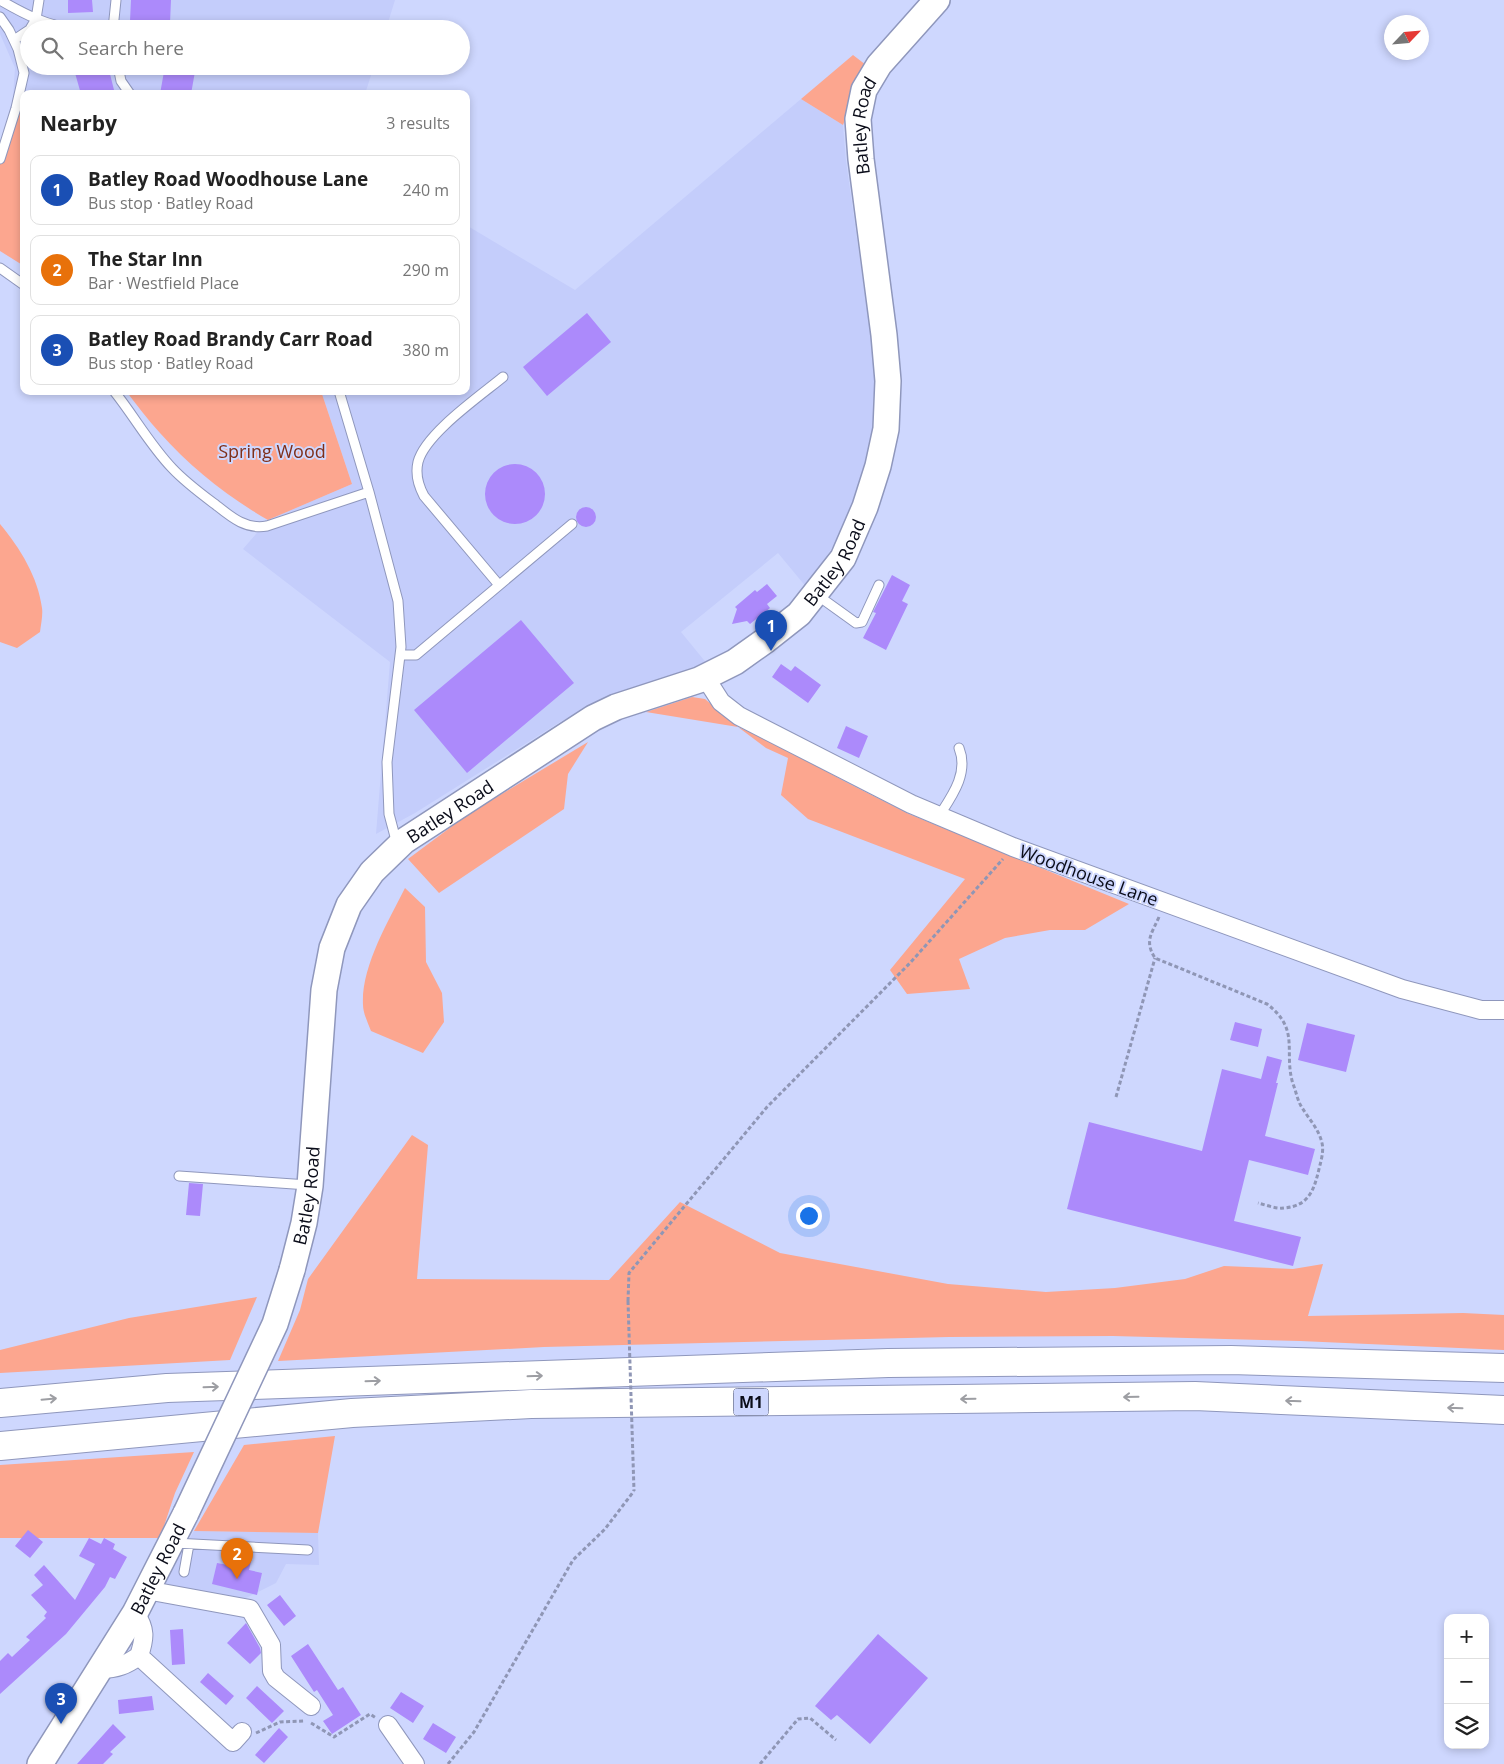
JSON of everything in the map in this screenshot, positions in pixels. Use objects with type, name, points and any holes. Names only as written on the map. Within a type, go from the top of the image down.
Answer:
[{"type":"highway","name":"M1","points":[[0,1403],[168,1388],[888,1363],[1231,1360],[1504,1368]]},
{"type":"highway","name":"M1","points":[[0,1446],[352,1413],[532,1404],[1195,1396],[1504,1410]]},
{"type":"street","name":"Batley Road","points":[[40,1764],[101,1669],[135,1613],[146,1590],[180,1543],[186,1514],[275,1324],[304,1223],[310,1186],[324,990],[332,948],[349,905],[372,872],[404,841],[592,718],[616,707],[705,677],[735,662],[799,614],[843,558],[865,506],[878,466],[886,429],[888,381],[884,335],[861,159],[858,119],[864,90],[879,65],[937,0]]},
{"type":"street","name":"Woodhouse Lane","points":[[705,677],[721,702],[739,716],[911,804],[1013,847],[1402,989],[1481,1010],[1504,1010]]},
{"type":"street","points":[[146,1590],[250,1609],[271,1645],[272,1670],[276,1678],[311,1706]]},
{"type":"street","points":[[101,1669],[115,1669],[128,1664],[139,1656],[144,1634],[142,1623],[135,1613]]},
{"type":"street","points":[[139,1656],[233,1742],[242,1732]]},
{"type":"street","points":[[388,1725],[415,1764]]},
{"type":"lane","points":[[0,0],[20,12],[41,20]]},
{"type":"lane","points":[[36,18],[39,0]]},
{"type":"lane","points":[[114,20],[116,0]]},
{"type":"lane","points":[[0,17],[9,30],[20,57]]},
{"type":"lane","points":[[14,40],[20,36]]},
{"type":"lane","points":[[20,90],[24,75]]},
{"type":"lane","points":[[120,75],[121,81],[127,90]]},
{"type":"lane","points":[[0,159],[20,90]]},
{"type":"lane","points":[[0,268],[20,282]]},
{"type":"lane","points":[[499,586],[424,496],[418,485],[416,473],[418,461],[424,450],[441,428],[503,377]]},
{"type":"lane","points":[[117,395],[160,454],[187,483],[226,514],[248,526],[257,528],[266,526],[369,492]]},
{"type":"lane","points":[[340,395],[369,492],[398,601],[401,647],[387,762],[389,814],[398,847]]},
{"type":"lane","points":[[400,655],[416,655],[572,524]]},
{"type":"lane","points":[[814,594],[856,622],[862,622],[879,585]]},
{"type":"lane","points":[[939,816],[953,795],[959,781],[963,763],[959,748]]},
{"type":"lane","points":[[179,1176],[310,1186]]},
{"type":"lane","points":[[184,1572],[180,1543],[308,1550]]},
{"type":"path","points":[[448,1764],[474,1732],[573,1560],[605,1529],[634,1491],[628,1301],[629,1273],[767,1107],[910,963],[1013,847]]},
{"type":"path","points":[[1165,902],[1149,940],[1149,949],[1155,958],[1267,1004],[1277,1011],[1285,1023],[1290,1039],[1291,1077],[1300,1104],[1317,1130],[1322,1142],[1322,1152],[1312,1194],[1300,1203],[1284,1209],[1258,1203]]},
{"type":"path","points":[[1116,1097],[1155,958]]},
{"type":"path","points":[[242,1732],[250,1735],[280,1722],[307,1721],[334,1737],[370,1714],[388,1725]]},
{"type":"path","points":[[760,1764],[798,1719],[810,1718],[836,1740]]},
{"type":"shaded area","points":[[0,0],[395,0],[389,20],[20,20],[20,75],[371,75],[366,90],[20,90],[20,112],[12,111],[15,68],[0,34]]},
{"type":"shaded area","points":[[801,99],[843,125],[846,161],[875,366],[877,427],[866,468],[838,538],[807,588],[778,553],[681,632],[708,665],[609,696],[560,722],[415,813],[376,834],[390,662],[243,549],[268,520],[352,484],[322,395],[470,395],[470,227],[575,290]]},
{"type":"shaded area","points":[[194,1531],[318,1533],[319,1565],[286,1564],[276,1583],[242,1600],[160,1588]]},
{"type":"green space","points":[[853,55],[866,65],[843,125],[801,99]]},
{"type":"green space","points":[[12,111],[20,112],[20,264],[0,251],[0,155]]},
{"type":"green space","name":"Spring Wood","points":[[129,395],[322,395],[352,484],[268,520],[224,492],[197,470],[156,428]]},
{"type":"green space","points":[[0,524],[27,563],[37,585],[42,608],[40,632],[17,648],[0,642]]},
{"type":"green space","points":[[692,697],[705,699],[738,727],[646,712]]},
{"type":"green space","points":[[738,727],[771,741],[909,814],[1129,904],[1085,930],[1050,930],[1005,938],[959,959],[970,989],[907,994],[890,970],[965,879],[808,819],[781,795],[788,758],[766,748]]},
{"type":"green space","points":[[588,742],[568,774],[564,809],[439,893],[408,859],[467,815]]},
{"type":"green space","points":[[405,888],[425,907],[426,962],[442,993],[444,1022],[423,1053],[371,1031],[363,1008],[366,975],[371,960]]},
{"type":"green space","points":[[412,1135],[428,1145],[417,1279],[609,1280],[680,1202],[780,1253],[948,1284],[1046,1292],[1115,1288],[1185,1279],[1224,1266],[1293,1269],[1323,1264],[1308,1316],[1463,1313],[1504,1315],[1504,1350],[1300,1341],[1113,1336],[949,1337],[544,1347],[278,1361],[300,1310],[308,1279]]},
{"type":"green space","points":[[257,1297],[230,1360],[0,1373],[0,1350],[129,1318]]},
{"type":"green space","points":[[335,1436],[318,1533],[194,1531],[244,1445]]},
{"type":"green space","points":[[194,1452],[175,1493],[160,1538],[0,1538],[0,1465]]},
{"type":"building","points":[[68,0],[92,0],[93,12],[68,13]]},
{"type":"building","points":[[131,0],[171,0],[170,20],[130,20]]},
{"type":"building","points":[[76,75],[110,75],[114,90],[80,90]]},
{"type":"building","points":[[163,75],[194,75],[192,90],[161,90]]},
{"type":"building","points":[[587,313],[611,342],[547,396],[523,367]]},
{"type":"building","points":[[509,464],[521,464],[532,469],[540,477],[545,488],[543,506],[532,519],[521,524],[509,524],[498,519],[490,511],[485,500],[485,488],[490,477],[498,469]]},
{"type":"building","points":[[586,507],[593,510],[596,517],[593,524],[586,527],[579,524],[576,517],[579,510]]},
{"type":"building","points":[[892,575],[910,585],[902,601],[908,604],[886,650],[863,638],[876,613],[873,612]]},
{"type":"building","points":[[767,584],[777,596],[767,604],[770,608],[750,624],[747,621],[732,624],[737,609],[735,607],[755,590],[757,592]]},
{"type":"building","points":[[521,620],[574,683],[467,773],[414,710]]},
{"type":"building","points":[[781,664],[791,671],[795,666],[821,685],[808,703],[772,677]]},
{"type":"building","points":[[846,726],[868,736],[859,758],[837,748]]},
{"type":"building","points":[[1235,1022],[1262,1029],[1258,1047],[1230,1040]]},
{"type":"building","points":[[1307,1023],[1355,1035],[1346,1072],[1298,1060]]},
{"type":"building","points":[[1267,1056],[1282,1060],[1265,1136],[1315,1149],[1308,1175],[1249,1160],[1234,1221],[1301,1237],[1293,1266],[1067,1209],[1089,1122],[1202,1151],[1222,1069],[1261,1079]]},
{"type":"building","points":[[189,1183],[203,1184],[200,1216],[186,1215]]},
{"type":"building","points":[[28,1530],[43,1542],[30,1558],[15,1546]]},
{"type":"building","points":[[89,1538],[101,1544],[104,1538],[115,1544],[113,1549],[127,1557],[115,1579],[110,1577],[105,1587],[66,1634],[0,1694],[0,1661],[8,1653],[12,1657],[30,1640],[26,1637],[46,1618],[44,1616],[47,1612],[31,1595],[43,1585],[34,1575],[44,1565],[75,1600],[95,1564],[79,1556]]},
{"type":"building","points":[[236,1553],[252,1557],[249,1570],[262,1573],[257,1595],[212,1584],[217,1563],[233,1566]]},
{"type":"building","points":[[280,1595],[296,1616],[284,1626],[267,1605]]},
{"type":"building","points":[[246,1623],[261,1653],[250,1664],[227,1643]]},
{"type":"building","points":[[183,1629],[185,1664],[172,1665],[170,1630]]},
{"type":"building","points":[[878,1634],[928,1678],[870,1744],[837,1715],[831,1720],[815,1706]]},
{"type":"building","points":[[308,1644],[338,1690],[343,1687],[361,1715],[332,1734],[323,1721],[333,1715],[317,1690],[314,1692],[291,1656]]},
{"type":"building","points":[[208,1673],[234,1696],[226,1705],[200,1682]]},
{"type":"building","points":[[257,1686],[284,1711],[272,1723],[246,1698]]},
{"type":"building","points":[[401,1692],[424,1706],[413,1723],[390,1708]]},
{"type":"building","points":[[152,1696],[154,1710],[119,1714],[118,1700]]},
{"type":"building","points":[[433,1723],[456,1737],[446,1753],[423,1739]]},
{"type":"building","points":[[113,1724],[126,1737],[110,1752],[113,1754],[103,1764],[77,1764]]},
{"type":"building","points":[[279,1728],[288,1737],[264,1763],[255,1755]]},
{"type":"place","name":"Batley Road Woodhouse Lane","points":[[771,651]]},
{"type":"place","name":"The Star Inn","points":[[237,1579]]},
{"type":"place","name":"Batley Road Brandy Carr Road","points":[[61,1724]]}]
